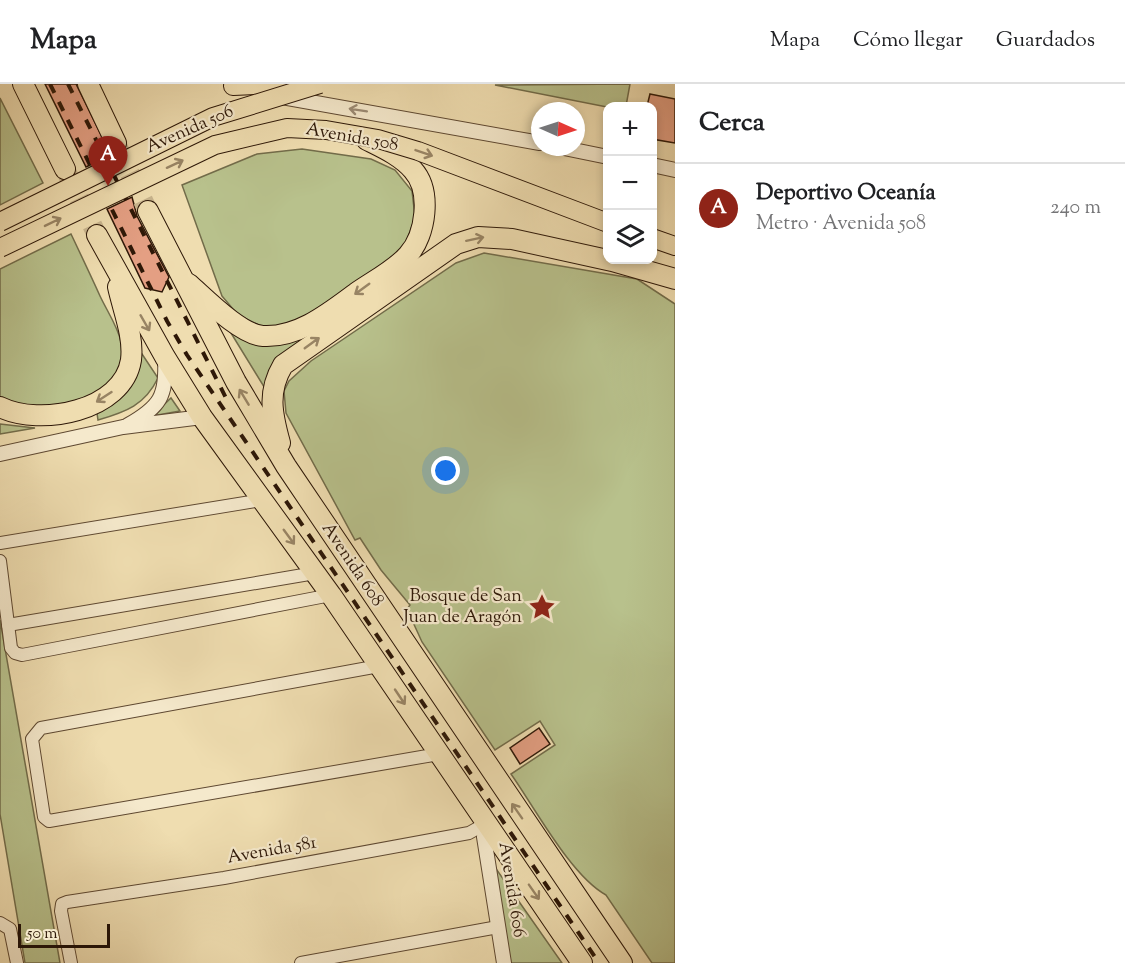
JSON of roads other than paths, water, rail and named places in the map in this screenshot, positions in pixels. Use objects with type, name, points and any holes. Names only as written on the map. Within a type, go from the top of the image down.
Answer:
[{"type":"highway","points":[[88,84],[116,143]]},
{"type":"highway","points":[[25,88],[65,169]]},
{"type":"highway","points":[[182,278],[235,323],[260,337],[282,335],[303,329],[409,254],[424,222],[425,194],[415,171],[396,155],[360,136]]},
{"type":"highway","name":"Avenida 608","points":[[148,211],[236,382],[286,466],[622,963]]},
{"type":"highway","name":"Avenida 608","points":[[97,234],[165,357],[202,417],[331,595],[485,824],[582,963]]},
{"type":"highway","points":[[286,466],[271,409],[272,390],[283,365],[456,244],[478,237],[512,239],[612,261],[675,279]]},
{"type":"highway","points":[[4,409],[55,414],[93,404],[119,387],[126,375],[131,349],[114,267]]},
{"type":"main road","points":[[230,85],[279,84]]},
{"type":"main road","name":"Avenida 506","points":[[0,222],[213,117],[320,84]]},
{"type":"main road","name":"Avenida 508","points":[[0,248],[215,145],[287,128],[326,130],[418,151],[603,221]]},
{"type":"main road","points":[[657,240],[675,246]]},
{"type":"street","name":"Avenida 508","points":[[230,85],[319,105],[424,120],[531,141]]},
{"type":"street","points":[[585,152],[603,156]]},
{"type":"street","points":[[657,166],[675,170]]},
{"type":"street","points":[[123,427],[143,416],[159,401],[166,379],[165,357]]},
{"type":"street","points":[[0,454],[123,427],[202,417]]},
{"type":"street","points":[[0,543],[262,500]]},
{"type":"street","points":[[0,561],[8,625],[15,653],[22,655],[331,595]]},
{"type":"street","points":[[8,625],[315,573]]},
{"type":"street","points":[[380,666],[41,728],[34,733],[32,739],[46,820],[439,754]]},
{"type":"street","name":"Avenida 581","points":[[71,963],[62,904],[469,833],[485,824]]},
{"type":"street","name":"Avenida 606","points":[[485,824],[484,837],[504,963]]},
{"type":"street","points":[[3,924],[11,934],[17,963]]},
{"type":"street","points":[[301,963],[498,927]]},
{"type":"tunnel","points":[[117,146],[148,211]]},
{"type":"tunnel","points":[[66,171],[97,235]]},
{"type":"railway","points":[[50,84],[167,321],[187,355],[599,963]]},
{"type":"railway","points":[[68,84],[229,404]]},
{"type":"place","name":"Deportivo Oceanía","points":[[108,186]]},
{"type":"place","name":"Bosque de San Juan de Aragón","points":[[542,607]]}]
